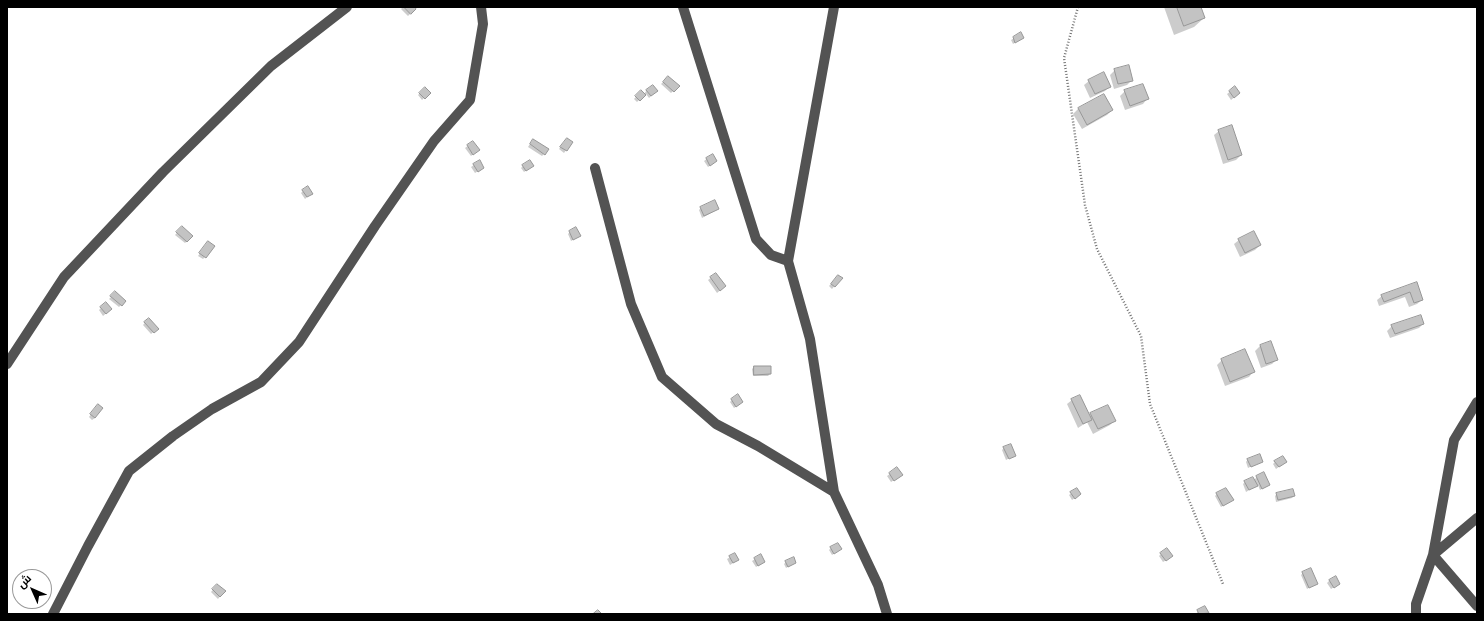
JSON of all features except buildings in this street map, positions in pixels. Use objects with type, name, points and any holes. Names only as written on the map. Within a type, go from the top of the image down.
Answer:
[{"type":"street","points":[[7,364],[64,276],[163,172],[271,66],[347,7]]},
{"type":"street","points":[[53,614],[129,471],[173,436],[212,409],[261,382],[299,342],[375,226],[434,141],[470,100],[483,24],[480,7]]},
{"type":"street","points":[[684,7],[756,239],[771,255],[788,261]]},
{"type":"street","points":[[834,7],[788,261],[810,339],[834,492],[878,586],[887,614]]},
{"type":"street","points":[[595,168],[631,304],[662,377],[716,424],[758,446],[834,492]]},
{"type":"street","points":[[1416,614],[1416,604],[1433,555],[1454,440],[1477,402]]},
{"type":"street","points":[[1433,555],[1477,518]]},
{"type":"street","points":[[1433,555],[1477,606]]},
{"type":"path","points":[[1078,7],[1064,58],[1085,205],[1097,249],[1141,336],[1150,404],[1223,584]]}]
